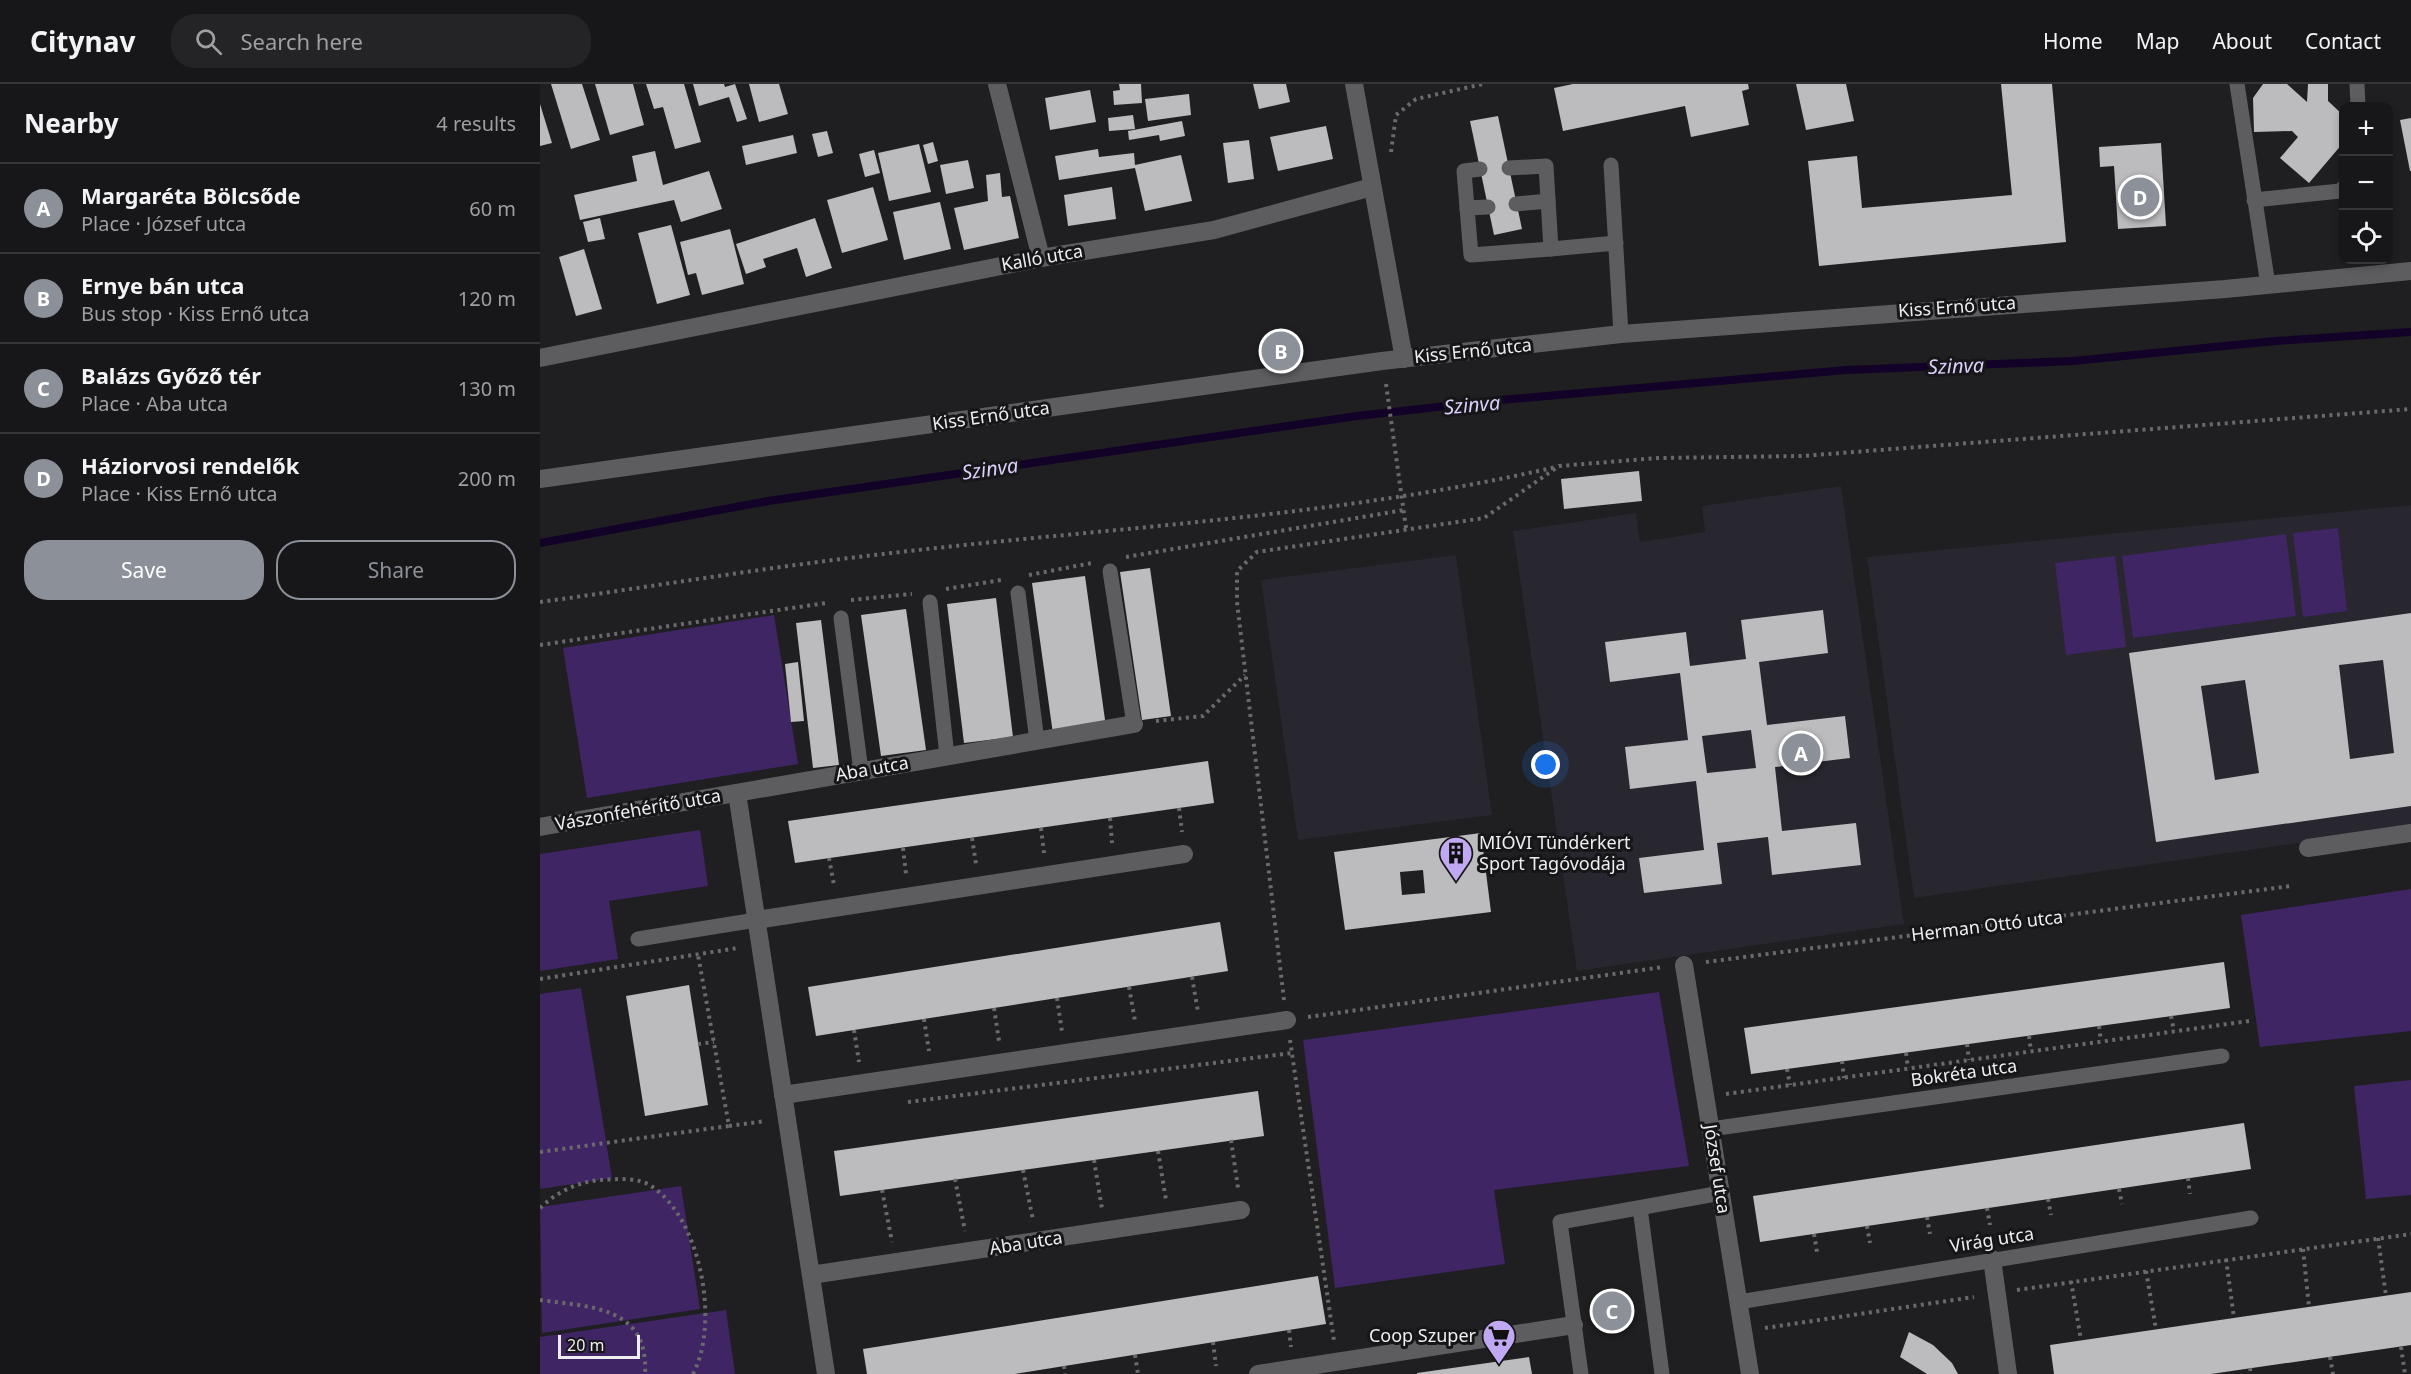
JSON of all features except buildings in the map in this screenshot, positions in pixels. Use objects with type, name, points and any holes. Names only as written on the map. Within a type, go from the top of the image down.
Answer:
[{"type":"street","points":[[997,84],[1041,258]]},
{"type":"street","points":[[1354,84],[1404,359]]},
{"type":"street","name":"Kalló utca","points":[[540,358],[1041,258],[1214,230],[1372,187]]},
{"type":"street","name":"Kiss Ernő utca","points":[[540,479],[1404,359],[1621,334],[2411,272]]},
{"type":"street","name":"Aba utca","points":[[736,793],[1134,724]]},
{"type":"street","points":[[736,793],[826,1374]]},
{"type":"street","name":"Vászonfehérítő utca","points":[[540,827],[736,793]]},
{"type":"street","points":[[2308,848],[2411,833]]},
{"type":"street","points":[[756,920],[1184,854]]},
{"type":"street","name":"József utca","points":[[1684,965],[1750,1374]]},
{"type":"street","points":[[783,1095],[1287,1020]]},
{"type":"street","name":"Aba utca","points":[[811,1275],[1241,1210]]},
{"type":"street","points":[[1992,1259],[2008,1374]]},
{"type":"street","points":[[1258,1374],[1574,1325]]},
{"type":"lane","points":[[2237,84],[2268,285]]},
{"type":"lane","points":[[2356,84],[2358,102]]},
{"type":"lane","points":[[1611,165],[1621,334]]},
{"type":"lane","points":[[1509,168],[1546,166],[1551,249]]},
{"type":"lane","points":[[1480,170],[1464,171],[1471,255],[1616,243]]},
{"type":"lane","points":[[2254,200],[2339,191]]},
{"type":"lane","points":[[1516,204],[1548,201]]},
{"type":"lane","points":[[1467,208],[1488,207]]},
{"type":"lane","points":[[1110,571],[1134,724]]},
{"type":"lane","points":[[1018,593],[1037,741]]},
{"type":"lane","points":[[930,602],[947,756]]},
{"type":"lane","points":[[841,618],[861,771]]},
{"type":"lane","points":[[638,939],[756,920]]},
{"type":"lane","name":"Bokréta utca","points":[[1711,1129],[2222,1056]]},
{"type":"lane","points":[[1581,1374],[1560,1222],[1720,1192]]},
{"type":"lane","points":[[1640,1208],[1662,1374]]},
{"type":"lane","name":"Virág utca","points":[[1739,1302],[2251,1218]]},
{"type":"path","points":[[1372,187],[1390,162],[1396,115],[1416,99],[1483,84]]},
{"type":"path","points":[[1388,399],[1406,528]]},
{"type":"path","points":[[540,602],[891,553],[1254,517],[1402,496],[1559,466],[1658,458],[1802,456],[2411,408]]},
{"type":"path","points":[[1337,1362],[1287,1020],[1237,603],[1238,571],[1257,552],[1484,518],[1559,466]]},
{"type":"path","points":[[1124,558],[1404,510]]},
{"type":"path","points":[[1134,724],[1203,716],[1245,675]]},
{"type":"path","name":"Herman Ottó utca","points":[[1287,1020],[1684,965],[2291,886]]},
{"type":"path","points":[[540,979],[760,945]]},
{"type":"path","points":[[698,955],[729,1126]]},
{"type":"path","points":[[1192,977],[1202,1033]]},
{"type":"path","points":[[1130,987],[1138,1043]]},
{"type":"path","points":[[1056,998],[1066,1053]]},
{"type":"path","points":[[994,1008],[1003,1062]]},
{"type":"path","points":[[2171,1016],[2174,1031]]},
{"type":"path","points":[[924,1019],[933,1072]]},
{"type":"path","points":[[1722,1095],[2249,1021]]},
{"type":"path","points":[[2099,1026],[2101,1041]]},
{"type":"path","points":[[854,1030],[862,1083]]},
{"type":"path","points":[[2029,1036],[2031,1051]]},
{"type":"path","points":[[698,1044],[714,1042]]},
{"type":"path","points":[[1967,1044],[1969,1060]]},
{"type":"path","points":[[904,1103],[1292,1053]]},
{"type":"path","points":[[1906,1053],[1908,1068]]},
{"type":"path","points":[[1842,1061],[1844,1078]]},
{"type":"path","points":[[1786,1069],[1790,1085]]},
{"type":"path","points":[[540,1152],[787,1118]]},
{"type":"path","points":[[1232,1140],[1241,1210]]},
{"type":"path","points":[[1158,1151],[1170,1221]]},
{"type":"path","points":[[1094,1160],[1106,1231]]},
{"type":"path","points":[[1023,1170],[1037,1242]]},
{"type":"path","points":[[2188,1178],[2190,1194]]},
{"type":"path","points":[[540,1208],[556,1193],[592,1181],[621,1179],[650,1184],[675,1208],[700,1264],[706,1305],[702,1357],[693,1374]]},
{"type":"path","points":[[955,1179],[969,1252]]},
{"type":"path","points":[[2120,1189],[2122,1204]]},
{"type":"path","points":[[882,1190],[896,1263]]},
{"type":"path","points":[[2048,1199],[2051,1215]]},
{"type":"path","points":[[1987,1208],[1990,1225]]},
{"type":"path","points":[[1927,1217],[1930,1234]]},
{"type":"path","points":[[1867,1226],[1870,1243]]},
{"type":"path","points":[[1814,1234],[1816,1252]]},
{"type":"path","points":[[2281,1251],[2411,1234]]},
{"type":"path","points":[[2378,1238],[2386,1296]]},
{"type":"path","points":[[2303,1249],[2309,1307]]},
{"type":"path","points":[[2226,1259],[2234,1318]]},
{"type":"path","points":[[2146,1271],[2156,1329]]},
{"type":"path","points":[[2071,1281],[2080,1341]]},
{"type":"path","points":[[540,1299],[585,1305],[611,1312],[634,1329],[646,1356],[645,1374]]},
{"type":"path","points":[[1289,1330],[1292,1354]]},
{"type":"path","points":[[1213,1342],[1216,1366]]},
{"type":"path","points":[[2401,1347],[2405,1374]]},
{"type":"path","points":[[1135,1355],[1138,1374]]},
{"type":"path","points":[[2330,1357],[2333,1374]]},
{"type":"path","points":[[1064,1366],[1065,1374]]},
{"type":"path","points":[[2250,1368],[2251,1374]]},
{"type":"shaded area","points":[[1841,486],[1904,924],[1577,971],[1513,531],[1636,513],[1640,542],[1705,532],[1702,506]]},
{"type":"shaded area","points":[[2411,505],[2411,827],[1914,898],[1867,557]]},
{"type":"shaded area","points":[[2338,528],[2347,611],[2303,617],[2293,533]]},
{"type":"shaded area","points":[[2286,534],[2296,616],[2133,638],[2122,556]]},
{"type":"shaded area","points":[[1456,555],[1492,815],[1298,840],[1261,580]]},
{"type":"shaded area","points":[[2115,556],[2126,647],[2066,655],[2055,563]]},
{"type":"shaded area","points":[[774,615],[798,764],[587,798],[563,648]]},
{"type":"shaded area","points":[[700,830],[708,886],[609,901],[618,959],[540,971],[540,854]]},
{"type":"shaded area","points":[[2411,889],[2411,1031],[2260,1047],[2241,915]]},
{"type":"shaded area","points":[[581,988],[612,1178],[540,1189],[540,994]]},
{"type":"shaded area","points":[[1659,992],[1689,1166],[1494,1190],[1505,1264],[1335,1288],[1303,1040]]},
{"type":"shaded area","points":[[2411,1080],[2411,1195],[2366,1199],[2354,1086]]},
{"type":"shaded area","points":[[681,1186],[700,1309],[542,1333],[540,1207]]},
{"type":"shaded area","points":[[726,1310],[735,1374],[540,1374],[540,1337]]},
{"type":"waterway","name":"Szinva","points":[[540,543],[768,501],[1357,416],[1500,400],[1846,370],[2073,361],[2275,341],[2411,332]]},
{"type":"place","name":"Háziorvosi rendelők","points":[[2140,197]]},
{"type":"place","name":"Ernye bán utca","points":[[1281,351]]},
{"type":"place","name":"Margaréta Bölcsőde","points":[[1801,753]]},
{"type":"place","name":"MIÓVI Tündérkert Sport Tagóvodája","points":[[1456,882]]},
{"type":"place","name":"Balázs Győző tér","points":[[1612,1311]]},
{"type":"place","name":"Coop Szuper","points":[[1499,1365]]}]
